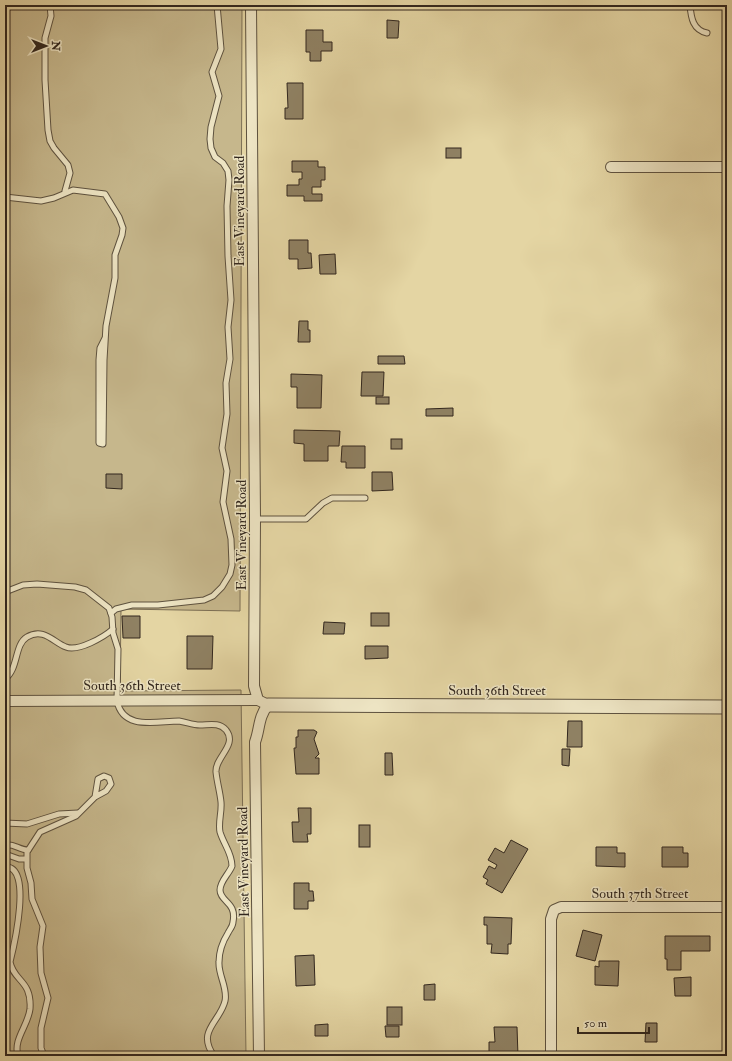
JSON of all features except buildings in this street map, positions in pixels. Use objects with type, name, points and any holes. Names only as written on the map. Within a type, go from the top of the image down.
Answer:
[{"type":"street","name":"East Vineyard Road","points":[[251,5],[255,519],[254,686],[263,703],[255,742],[259,1056]]},
{"type":"street","points":[[611,167],[727,167]]},
{"type":"street","name":"South 36th Street","points":[[5,701],[727,707]]},
{"type":"street","name":"South 37th Street","points":[[551,1056],[550,919],[554,910],[560,907],[727,907]]},
{"type":"lane","points":[[5,12],[10,5]]},
{"type":"lane","points":[[50,5],[51,16],[46,38],[46,65],[44,80],[48,130],[50,141],[54,148],[68,165],[70,173],[65,191]]},
{"type":"lane","points":[[111,613],[116,609],[132,605],[158,605],[204,600],[212,596],[222,587],[230,574],[232,565],[231,539],[223,502],[227,471],[222,448],[227,414],[226,383],[230,359],[228,327],[231,314],[227,206],[229,180],[228,171],[223,163],[216,157],[211,148],[210,139],[211,127],[219,96],[212,72],[221,49],[217,5]]},
{"type":"lane","points":[[690,5],[694,24],[700,31],[707,33]]},
{"type":"lane","points":[[5,197],[41,201],[54,198],[65,191],[73,190],[105,194],[113,205],[123,228],[115,255],[115,278],[105,338],[103,444],[99,443],[98,436],[100,348],[105,338]]},
{"type":"lane","points":[[255,519],[306,518],[323,503],[332,498],[365,498]]},
{"type":"lane","points":[[5,592],[23,585],[37,584],[75,587],[86,590],[109,608],[111,613],[118,649],[117,701],[119,709],[125,717],[134,721],[148,724],[181,721],[196,725],[214,724],[221,726],[227,731],[229,740],[228,747],[219,759],[216,768],[221,803],[220,832],[229,850],[232,866],[219,891],[222,897],[232,906],[234,915],[233,924],[224,941],[219,960],[225,990],[225,1000],[212,1023],[207,1038],[208,1047],[214,1056]]},
{"type":"lane","points":[[5,679],[13,670],[22,641],[28,636],[36,634],[44,635],[53,638],[65,647],[72,648],[93,643],[113,629]]},
{"type":"lane","points":[[44,1056],[41,1048],[41,1028],[48,998],[41,973],[40,947],[43,926],[41,918],[34,906],[26,859],[28,850],[40,832],[69,820],[80,812],[95,797]]},
{"type":"lane","points":[[5,823],[31,823],[59,814],[74,814],[80,812]]},
{"type":"lane","points":[[5,845],[13,844],[22,850],[28,850]]},
{"type":"lane","points":[[5,854],[19,859],[26,859]]},
{"type":"lane","points":[[5,867],[10,867],[15,870],[19,878],[20,887],[18,923],[10,962],[11,969],[28,988],[30,999],[28,1020],[18,1041],[18,1056]]},
{"type":"shaded area","points":[[5,5],[242,5],[240,611],[121,609],[120,691],[241,690],[246,1056],[5,1056]]}]
